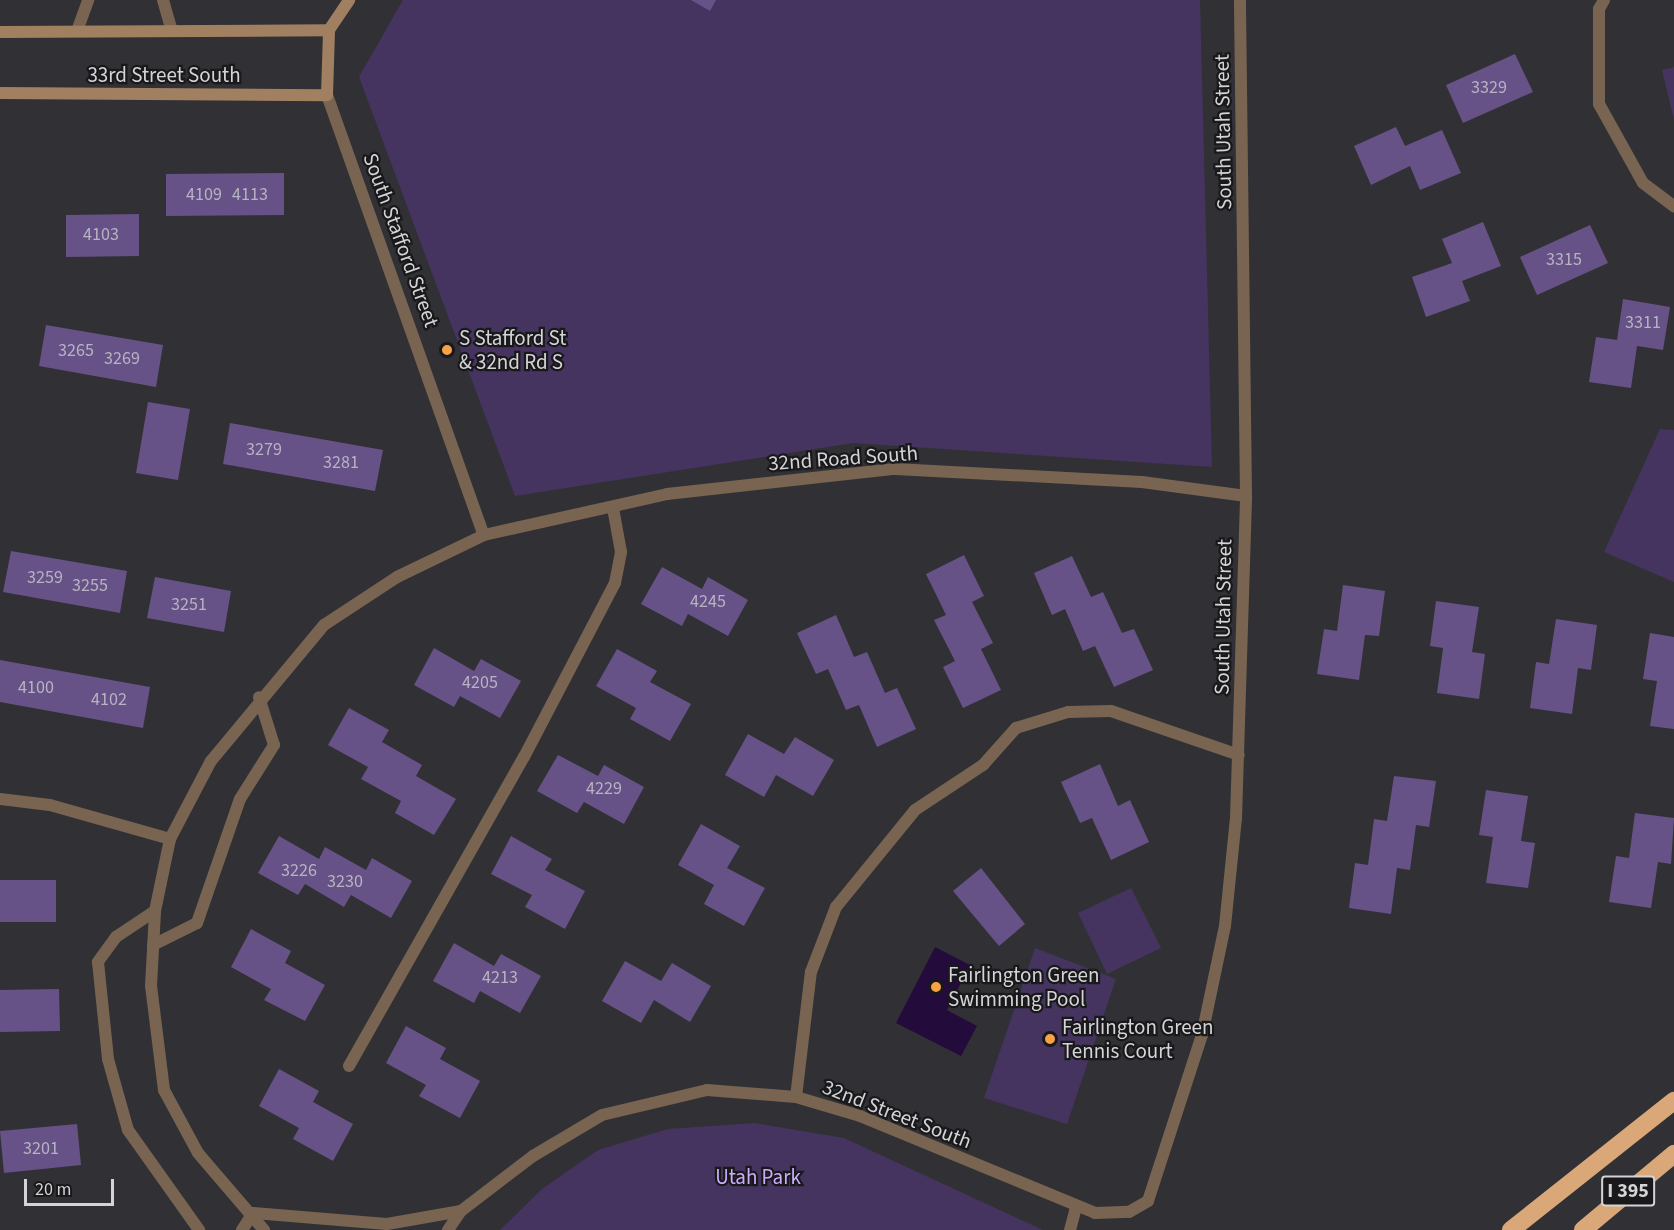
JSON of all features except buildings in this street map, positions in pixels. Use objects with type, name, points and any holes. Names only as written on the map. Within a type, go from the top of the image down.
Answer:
[{"type":"highway","points":[[1511,1230],[1674,1101]]},
{"type":"highway","name":"I 395","points":[[1583,1230],[1674,1154]]},
{"type":"street","points":[[77,31],[88,0]]},
{"type":"street","points":[[163,0],[172,31]]},
{"type":"street","points":[[329,30],[350,0]]},
{"type":"street","name":"South Utah Street","points":[[1128,1212],[1148,1201],[1155,1188],[1202,1035],[1225,926],[1239,755],[1246,496],[1240,0]]},
{"type":"street","points":[[1604,0],[1599,9],[1599,104],[1643,183],[1674,206]]},
{"type":"street","name":"33rd Street South","points":[[0,32],[329,30]]},
{"type":"street","name":"South Stafford Street","points":[[329,30],[327,95],[484,535]]},
{"type":"street","name":"33rd Street South","points":[[0,93],[327,95]]},
{"type":"street","name":"32nd Road South","points":[[484,535],[613,508],[667,494],[895,469],[1142,482],[1246,496]]},
{"type":"street","points":[[349,1066],[524,757],[615,583],[621,552],[613,508]]},
{"type":"street","points":[[264,1230],[253,1213],[198,1153],[164,1090],[151,986],[154,911],[170,839],[211,761],[259,697],[324,625],[397,577],[484,535]]},
{"type":"street","points":[[153,945],[197,923],[240,799],[274,745],[259,697]]},
{"type":"street","points":[[796,1096],[811,972],[836,907],[915,810],[983,765],[1016,728],[1068,712],[1110,711],[1239,755]]},
{"type":"street","points":[[0,799],[50,805],[170,839]]},
{"type":"street","points":[[154,911],[116,937],[98,962],[108,1059],[128,1130],[199,1230]]},
{"type":"street","name":"32nd Street South","points":[[448,1230],[460,1211],[533,1156],[602,1115],[707,1090],[796,1096],[860,1116],[1076,1207],[1128,1212]]},
{"type":"street","points":[[1070,1230],[1076,1207]]},
{"type":"street","name":"32nd Street South","points":[[336,1226],[387,1224],[460,1211]]},
{"type":"street","points":[[253,1213],[336,1226]]},
{"type":"street","points":[[242,1230],[253,1213]]},
{"type":"green space","points":[[403,0],[1200,0],[1212,467],[853,443],[515,496],[359,77]]},
{"type":"green space","points":[[1674,67],[1674,120],[1662,70]]},
{"type":"green space","points":[[1660,429],[1674,430],[1674,582],[1604,552]]},
{"type":"green space","points":[[1131,888],[1161,948],[1107,974],[1078,913]]},
{"type":"green space","name":"Fairlington Green Tennis Court","points":[[1035,948],[1116,979],[1067,1124],[984,1098]]},
{"type":"green space","name":"Utah Park","points":[[755,1123],[844,1138],[1043,1230],[500,1230],[542,1189],[598,1150],[668,1129]]},
{"type":"shaded area","name":"Fairlington Green Swimming Pool","points":[[935,947],[970,965],[947,1010],[977,1026],[961,1056],[896,1023]]},
{"type":"place","name":"S Stafford St & 32nd Rd S","points":[[447,350]]},
{"type":"place","name":"Fairlington Green Swimming Pool","points":[[936,987]]},
{"type":"place","name":"Fairlington Green Tennis Court","points":[[1050,1039]]}]
